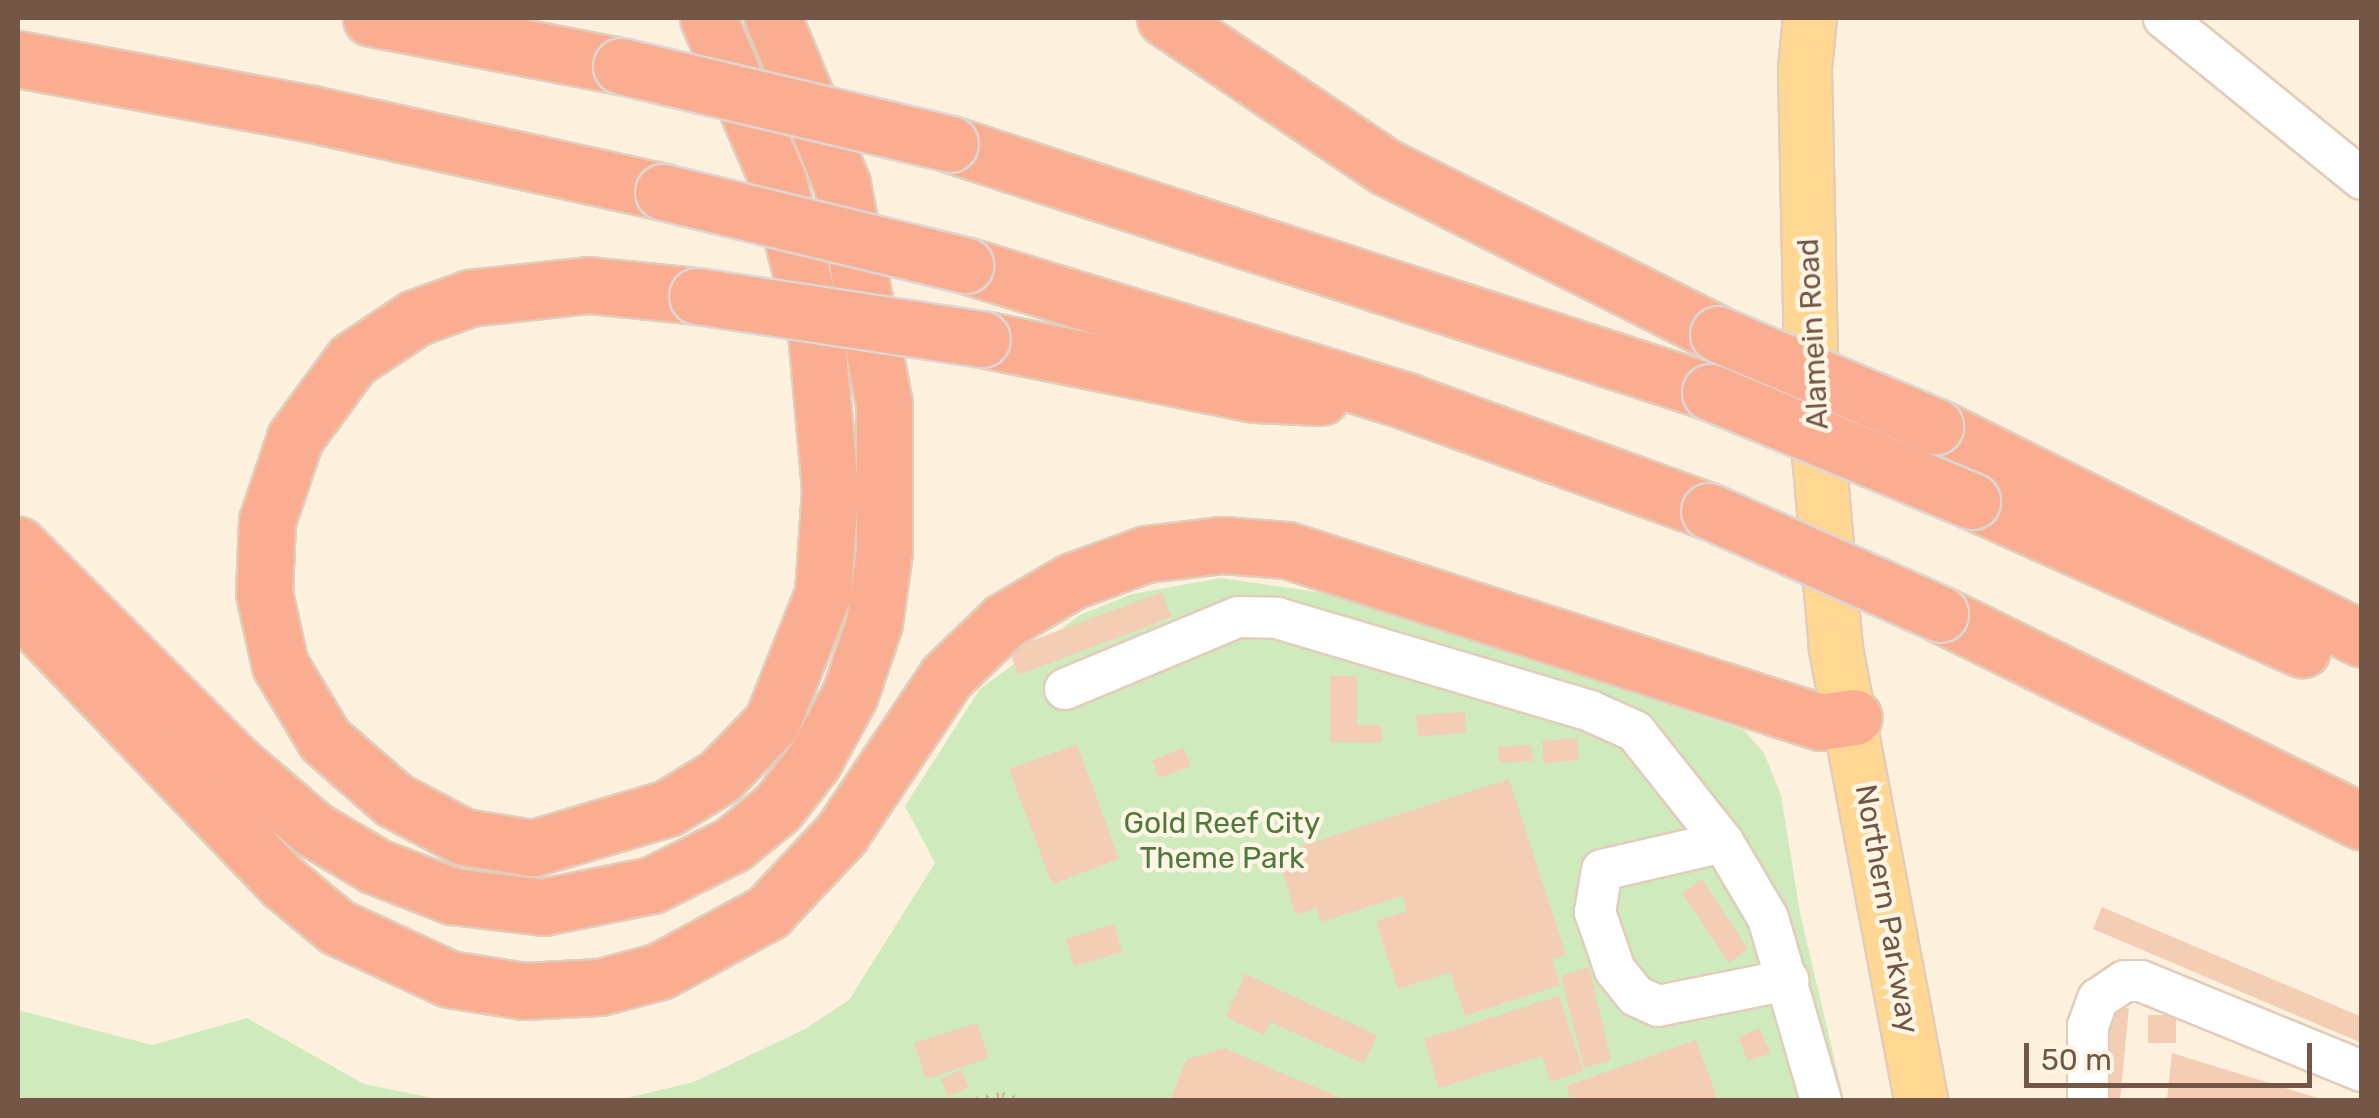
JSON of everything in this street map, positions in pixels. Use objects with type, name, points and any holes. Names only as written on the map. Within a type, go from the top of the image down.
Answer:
[{"type":"highway","points":[[370,18],[621,66],[950,144],[1710,392],[1972,501],[2362,676]]},
{"type":"highway","points":[[708,18],[777,178],[816,332],[830,488],[823,592],[772,722],[720,776],[668,808],[532,848],[464,836],[394,800],[325,740],[280,665],[264,593],[267,521],[295,438],[352,360],[415,318],[470,298],[589,285],[697,296],[982,339],[1255,394],[1409,402]]},
{"type":"highway","points":[[18,544],[235,762],[314,830],[375,866],[452,896],[543,907],[652,885],[733,844],[777,808],[813,762],[850,694],[874,623],[884,551],[884,404],[842,184],[772,18]]},
{"type":"highway","points":[[1165,18],[1386,167],[1718,334],[1935,426],[2362,639]]},
{"type":"highway","points":[[18,59],[312,114],[663,192],[965,265],[1409,402],[1709,511],[1940,614],[2362,822]]},
{"type":"highway","points":[[18,606],[284,884],[338,926],[449,979],[524,991],[600,987],[660,971],[768,912],[841,834],[946,678],[1004,621],[1072,581],[1146,554],[1222,545],[1288,550],[1837,719]]},
{"type":"main road","name":"Alamein Road","points":[[1810,18],[1806,69],[1811,363],[1836,649],[1837,719]]},
{"type":"main road","name":"Northern Parkway","points":[[1837,719],[1892,1100]]},
{"type":"main road","name":"Northern Parkway","points":[[1837,719],[1921,1100]]},
{"type":"street","points":[[2164,18],[2362,179]]},
{"type":"street","points":[[1065,689],[1238,617],[1314,624],[1590,711],[1635,731],[1724,842],[1768,918],[1821,1100]]},
{"type":"street","points":[[1724,842],[1602,870],[1594,912],[1615,970],[1636,996],[1658,1006],[1788,980]]},
{"type":"street","points":[[2088,1100],[2088,1026],[2098,1000],[2125,981],[2158,987],[2362,1071]]},
{"type":"path","points":[[976,1100],[1002,1095],[1019,1100]]},
{"type":"green space","name":"Gold Reef City Theme Park","points":[[1221,578],[1337,595],[1744,730],[1764,753],[1781,795],[1800,913],[1844,1100],[618,1100],[694,1082],[805,1029],[849,1000],[935,863],[905,806],[980,689],[1080,615],[1132,594]]},
{"type":"green space","points":[[18,1010],[152,1045],[247,1018],[364,1084],[443,1100],[18,1100]]},
{"type":"building","points":[[1162,592],[1172,617],[1018,675],[1009,649]]},
{"type":"building","points":[[1330,676],[1357,676],[1357,725],[1382,725],[1382,743],[1330,742]]},
{"type":"building","points":[[1465,712],[1466,733],[1418,736],[1416,715]]},
{"type":"building","points":[[1577,738],[1579,760],[1544,763],[1542,741]]},
{"type":"building","points":[[1077,744],[1119,859],[1052,884],[1009,769]]},
{"type":"building","points":[[1531,745],[1533,761],[1499,763],[1498,747]]},
{"type":"building","points":[[1184,748],[1191,766],[1159,778],[1152,760]]},
{"type":"building","points":[[1509,779],[1566,955],[1552,959],[1560,985],[1465,1016],[1450,972],[1398,989],[1376,921],[1407,911],[1402,896],[1321,922],[1317,908],[1296,915],[1277,854]]},
{"type":"building","points":[[1702,879],[1748,949],[1729,963],[1682,893]]},
{"type":"building","points":[[2102,907],[2362,1017],[2362,1043],[2093,929]]},
{"type":"building","points":[[1114,924],[1122,952],[1074,966],[1066,939]]},
{"type":"building","points":[[1589,967],[1611,1060],[1584,1068],[1561,976]]},
{"type":"building","points":[[1245,974],[1377,1035],[1364,1064],[1270,1022],[1264,1035],[1226,1017]]},
{"type":"building","points":[[1559,996],[1583,1071],[1550,1082],[1542,1056],[1439,1088],[1424,1039]]},
{"type":"building","points":[[2106,1005],[2129,1008],[2120,1100],[2096,1100]]},
{"type":"building","points":[[2148,1015],[2176,1015],[2176,1043],[2148,1043]]},
{"type":"building","points":[[977,1023],[989,1058],[926,1079],[914,1043]]},
{"type":"building","points":[[1760,1028],[1770,1053],[1748,1061],[1738,1037]]},
{"type":"building","points":[[1696,1040],[1718,1100],[1571,1100],[1566,1086]]},
{"type":"building","points":[[1224,1048],[1346,1100],[1170,1100],[1187,1059]]},
{"type":"building","points":[[2172,1053],[2324,1100],[2167,1100]]},
{"type":"building","points":[[961,1070],[969,1088],[948,1097],[941,1079]]}]
